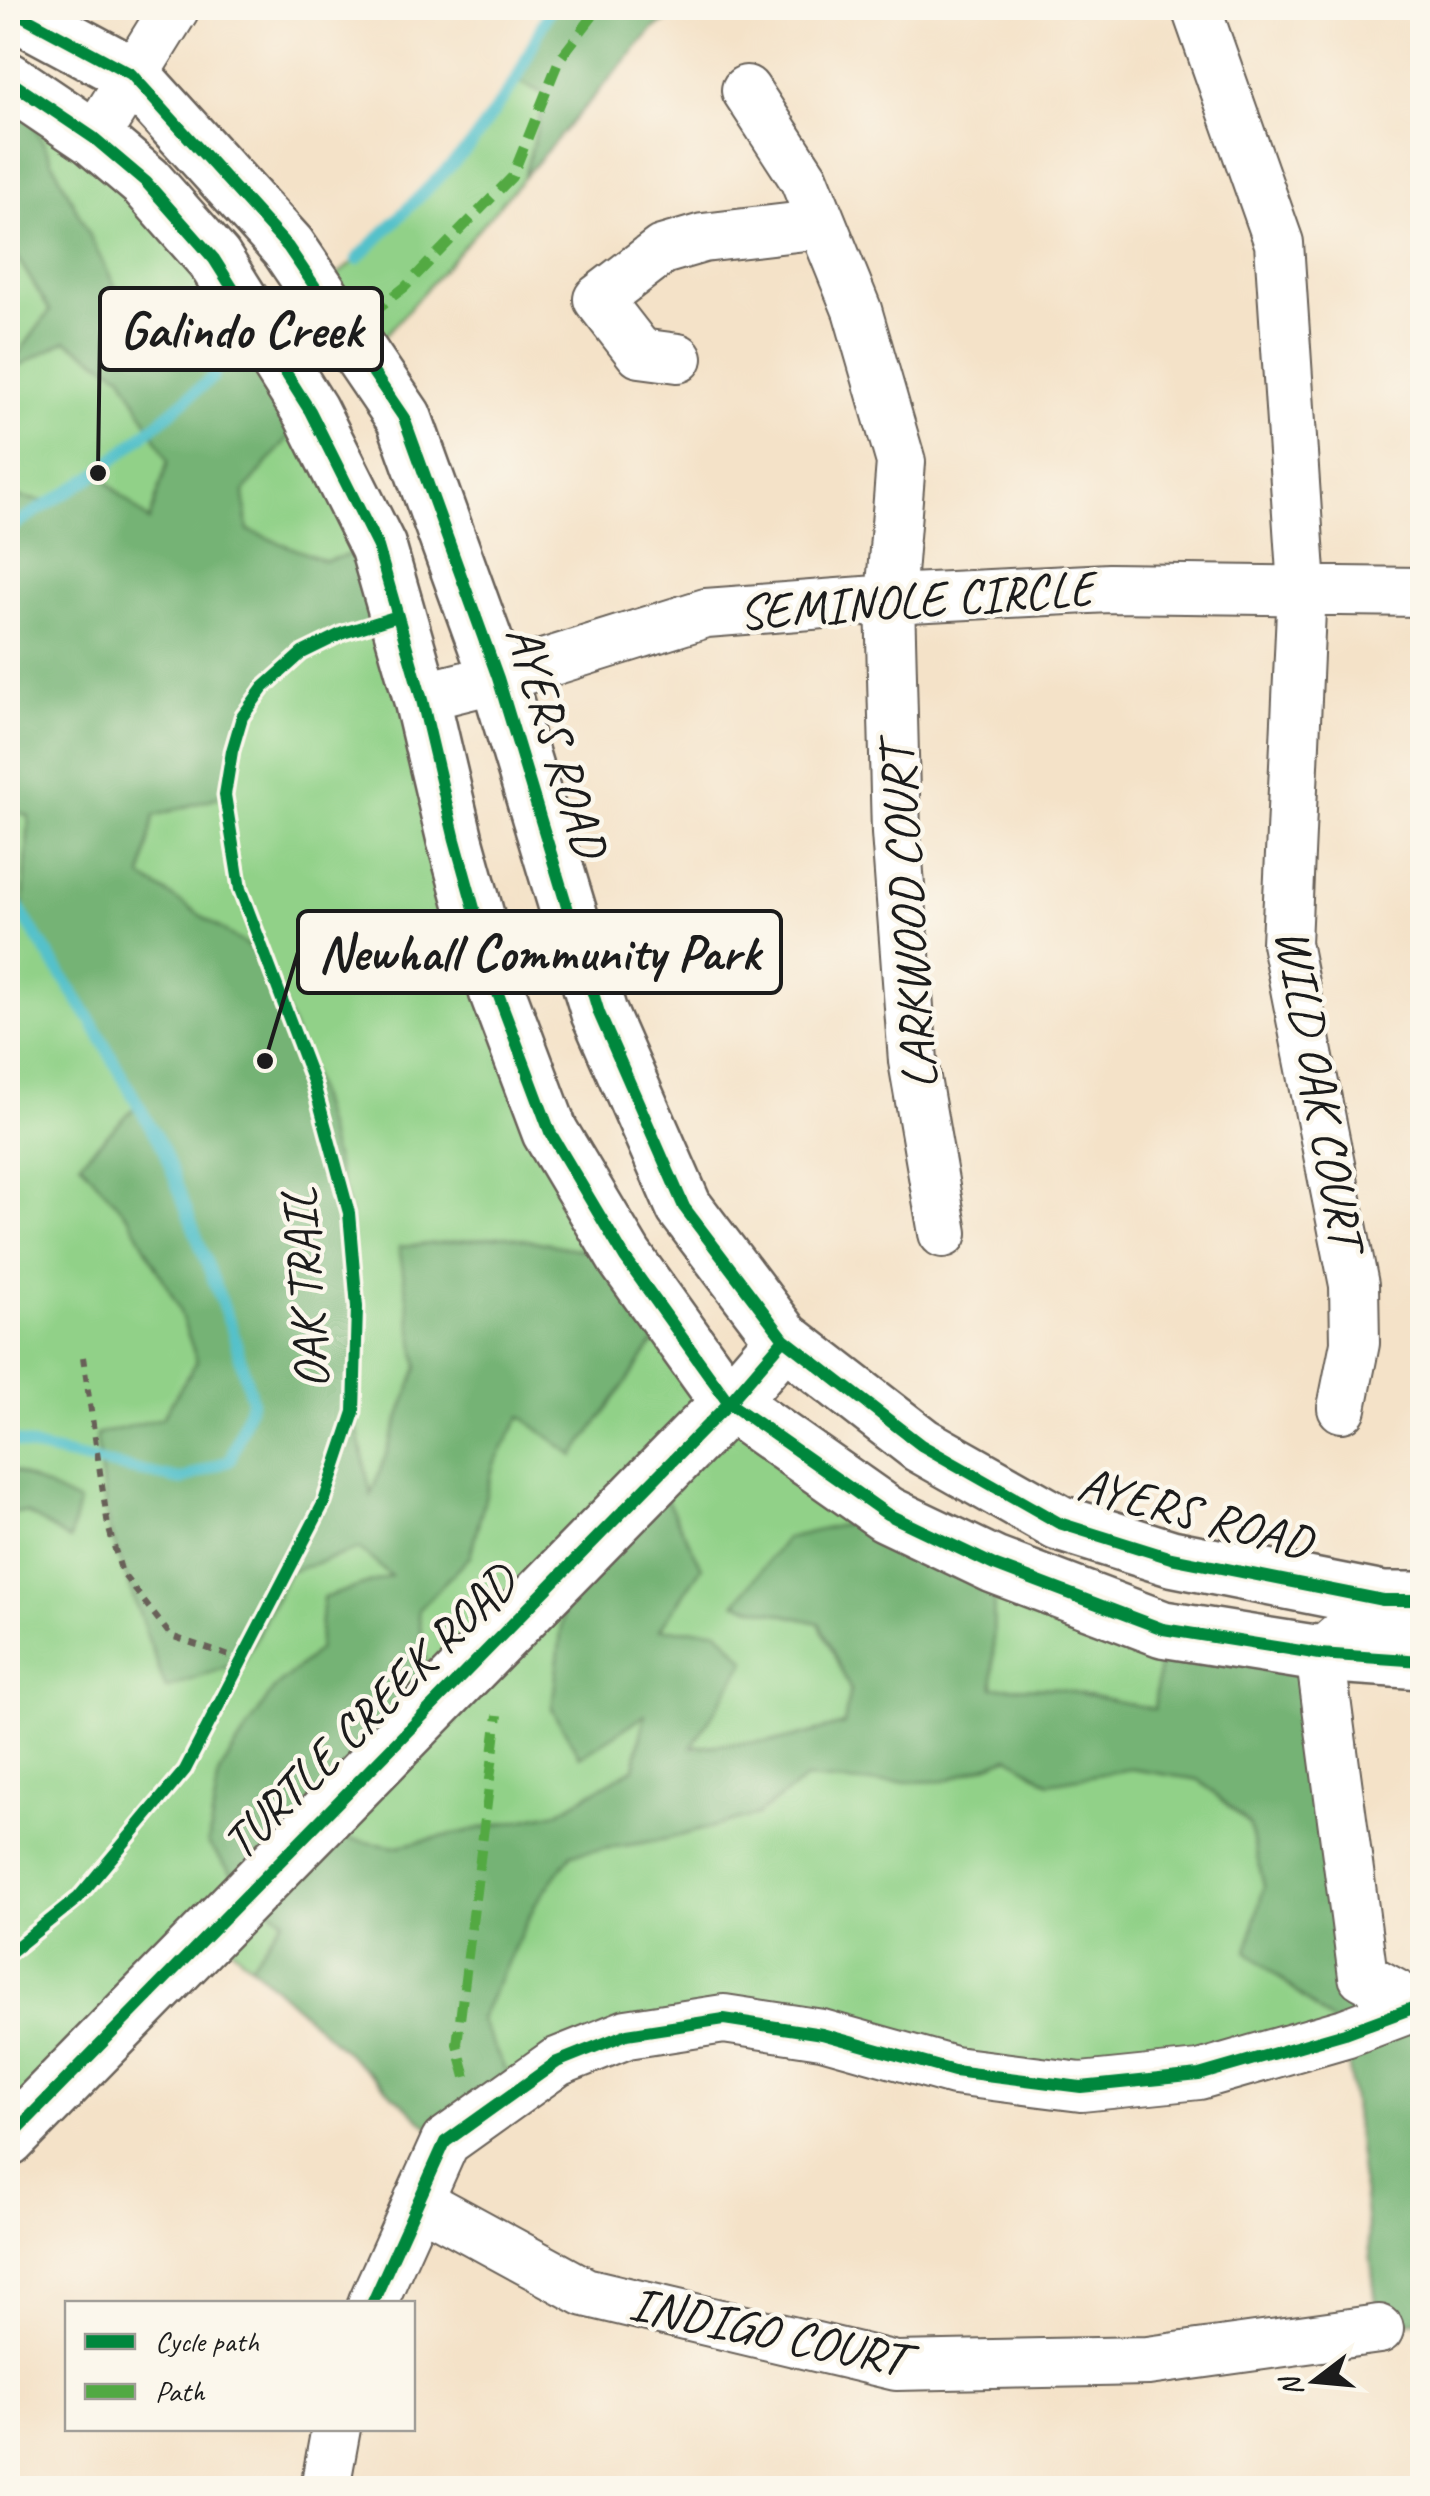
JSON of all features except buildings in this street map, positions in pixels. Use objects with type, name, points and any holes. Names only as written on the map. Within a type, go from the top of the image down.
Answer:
[{"type":"street","name":"AYERS ROAD","points":[[8,8],[131,74],[288,247],[404,418],[498,678],[599,1013],[684,1208],[784,1339],[922,1446],[1059,1522],[1171,1558],[1403,1600]]},
{"type":"street","points":[[94,138],[175,8]]},
{"type":"street","name":"WILD OAK COURT","points":[[1196,8],[1278,243],[1302,588],[1286,944],[1354,1285],[1355,1343],[1342,1408]]},
{"type":"street","points":[[8,80],[94,138],[146,182],[214,259],[310,410],[378,547],[497,991],[550,1132],[626,1258],[729,1403],[887,1514],[994,1565],[1163,1629],[1320,1654],[1422,1661]]},
{"type":"street","name":"LARKWOOD COURT","points":[[746,90],[804,180],[858,310],[901,462],[890,599],[896,833],[914,1061],[944,1233]]},
{"type":"street","points":[[678,358],[640,353],[598,299],[662,250],[703,238],[822,224]]},
{"type":"street","name":"SEMINOLE CIRCLE","points":[[421,698],[706,614],[890,599],[1108,588],[1422,592]]},
{"type":"street","name":"TURTLE CREEK ROAD","points":[[8,2139],[729,1403],[784,1339]]},
{"type":"street","points":[[1320,1654],[1403,1600],[1422,1645]]},
{"type":"street","points":[[1320,1654],[1363,1976],[1421,2003]]},
{"type":"street","points":[[373,2301],[445,2142],[557,2062],[627,2034],[724,2019],[822,2034],[954,2071],[1081,2087],[1199,2075],[1345,2033],[1421,2003]]},
{"type":"street","name":"INDIGO COURT","points":[[418,2201],[585,2292],[896,2366],[1148,2361],[1379,2329]]},
{"type":"street","points":[[325,2488],[335,2431]]},
{"type":"path","points":[[84,1358],[108,1526],[122,1573],[171,1636],[244,1661]]},
{"type":"green space","points":[[550,8],[687,8],[653,29],[524,177],[546,95],[516,80]]},
{"type":"green space","points":[[8,80],[94,138],[310,411],[455,840],[625,1258],[887,1514],[738,1603],[819,1623],[850,1689],[844,1725],[783,1740],[691,1747],[660,1630],[569,1566],[552,1709],[581,1756],[645,1714],[634,1768],[558,1812],[394,1847],[307,1832],[248,1892],[285,1919],[250,1965],[211,1930],[8,2139]]},
{"type":"green space","points":[[8,80],[13,83],[144,344],[279,361],[310,411],[244,492],[248,530],[325,561],[378,547],[398,616],[330,640],[269,680],[241,720],[225,795],[154,816],[142,877],[266,958],[314,1084],[349,1213],[357,1307],[354,1412],[371,1495],[418,1367],[399,1247],[506,1236],[625,1258],[670,1320],[574,1456],[521,1416],[494,1464],[470,1556],[418,1610],[432,1705],[308,1832],[394,1847],[558,1812],[634,1768],[645,1715],[580,1757],[552,1709],[569,1566],[655,1478],[702,1567],[660,1629],[718,1630],[746,1661],[692,1747],[783,1740],[844,1724],[850,1689],[819,1623],[736,1603],[786,1538],[887,1514],[994,1565],[993,1687],[1055,1688],[1154,1709],[1163,1629],[1320,1654],[1363,1976],[1422,2004],[1422,2319],[1379,2329],[1345,2033],[1247,1951],[1264,1886],[1249,1824],[1199,1780],[1131,1769],[1049,1783],[1010,1757],[945,1781],[861,1783],[806,1779],[757,1815],[667,1839],[572,1854],[536,1903],[480,2019],[516,2092],[445,2142],[250,1965],[284,1919],[247,1892],[208,1844],[219,1773],[273,1690],[318,1650],[323,1598],[391,1576],[359,1549],[289,1572],[244,1661],[166,1689],[108,1526],[96,1435],[162,1418],[197,1361],[177,1304],[129,1218],[80,1162],[138,1104],[92,1022],[23,916],[29,816],[8,808],[8,495],[48,502],[98,473],[149,521],[168,461],[122,375],[66,341],[8,372],[50,311],[8,242]]},
{"type":"green space","points":[[516,80],[546,95],[524,177],[364,360],[317,291],[357,259],[470,146]]},
{"type":"green space","points":[[8,1468],[79,1503],[70,1540],[27,1513],[8,1512]]},
{"type":"green space","points":[[994,1565],[1320,1654],[1422,2319],[1379,2329],[1345,2033],[1081,2087],[724,2019],[516,2092],[480,2019],[560,1826],[1055,1688],[992,1687]]},
{"type":"waterway","points":[[357,259],[470,146],[516,80],[550,8]]},
{"type":"waterway","points":[[8,529],[98,473],[214,376]]},
{"type":"waterway","points":[[8,892],[92,1022],[164,1151],[232,1329],[252,1400],[230,1460],[181,1480],[8,1439]]},
{"type":"marked path","points":[[346,333],[405,287],[512,177],[559,60],[599,8]]},
{"type":"marked path","points":[[466,2077],[457,2044],[498,1715]]},
{"type":"cycle path","points":[[8,8],[131,74],[288,247],[404,418],[498,678],[599,1013],[684,1207],[784,1339],[921,1445],[1059,1523],[1171,1558],[1383,1600],[1422,1600]]},
{"type":"cycle path","points":[[8,80],[94,138],[146,182],[214,259],[310,411],[378,547],[497,991],[550,1132],[625,1258],[729,1403],[887,1514],[994,1565],[1163,1629],[1320,1654],[1422,1661]]},
{"type":"cycle path","name":"OAK TRAIL","points":[[8,1954],[78,1898],[185,1770],[324,1502],[354,1412],[357,1307],[349,1213],[314,1084],[240,889],[225,795],[242,717],[263,688],[302,653],[343,633],[398,616]]},
{"type":"cycle path","points":[[8,2139],[729,1403],[784,1339]]},
{"type":"cycle path","points":[[373,2301],[445,2142],[557,2062],[627,2034],[724,2019],[822,2034],[954,2071],[1081,2087],[1199,2075],[1345,2033],[1418,2006]]},
{"type":"place","name":"Galindo Creek","points":[[98,473]]},
{"type":"place","name":"Newhall Community Park","points":[[265,1061]]}]
